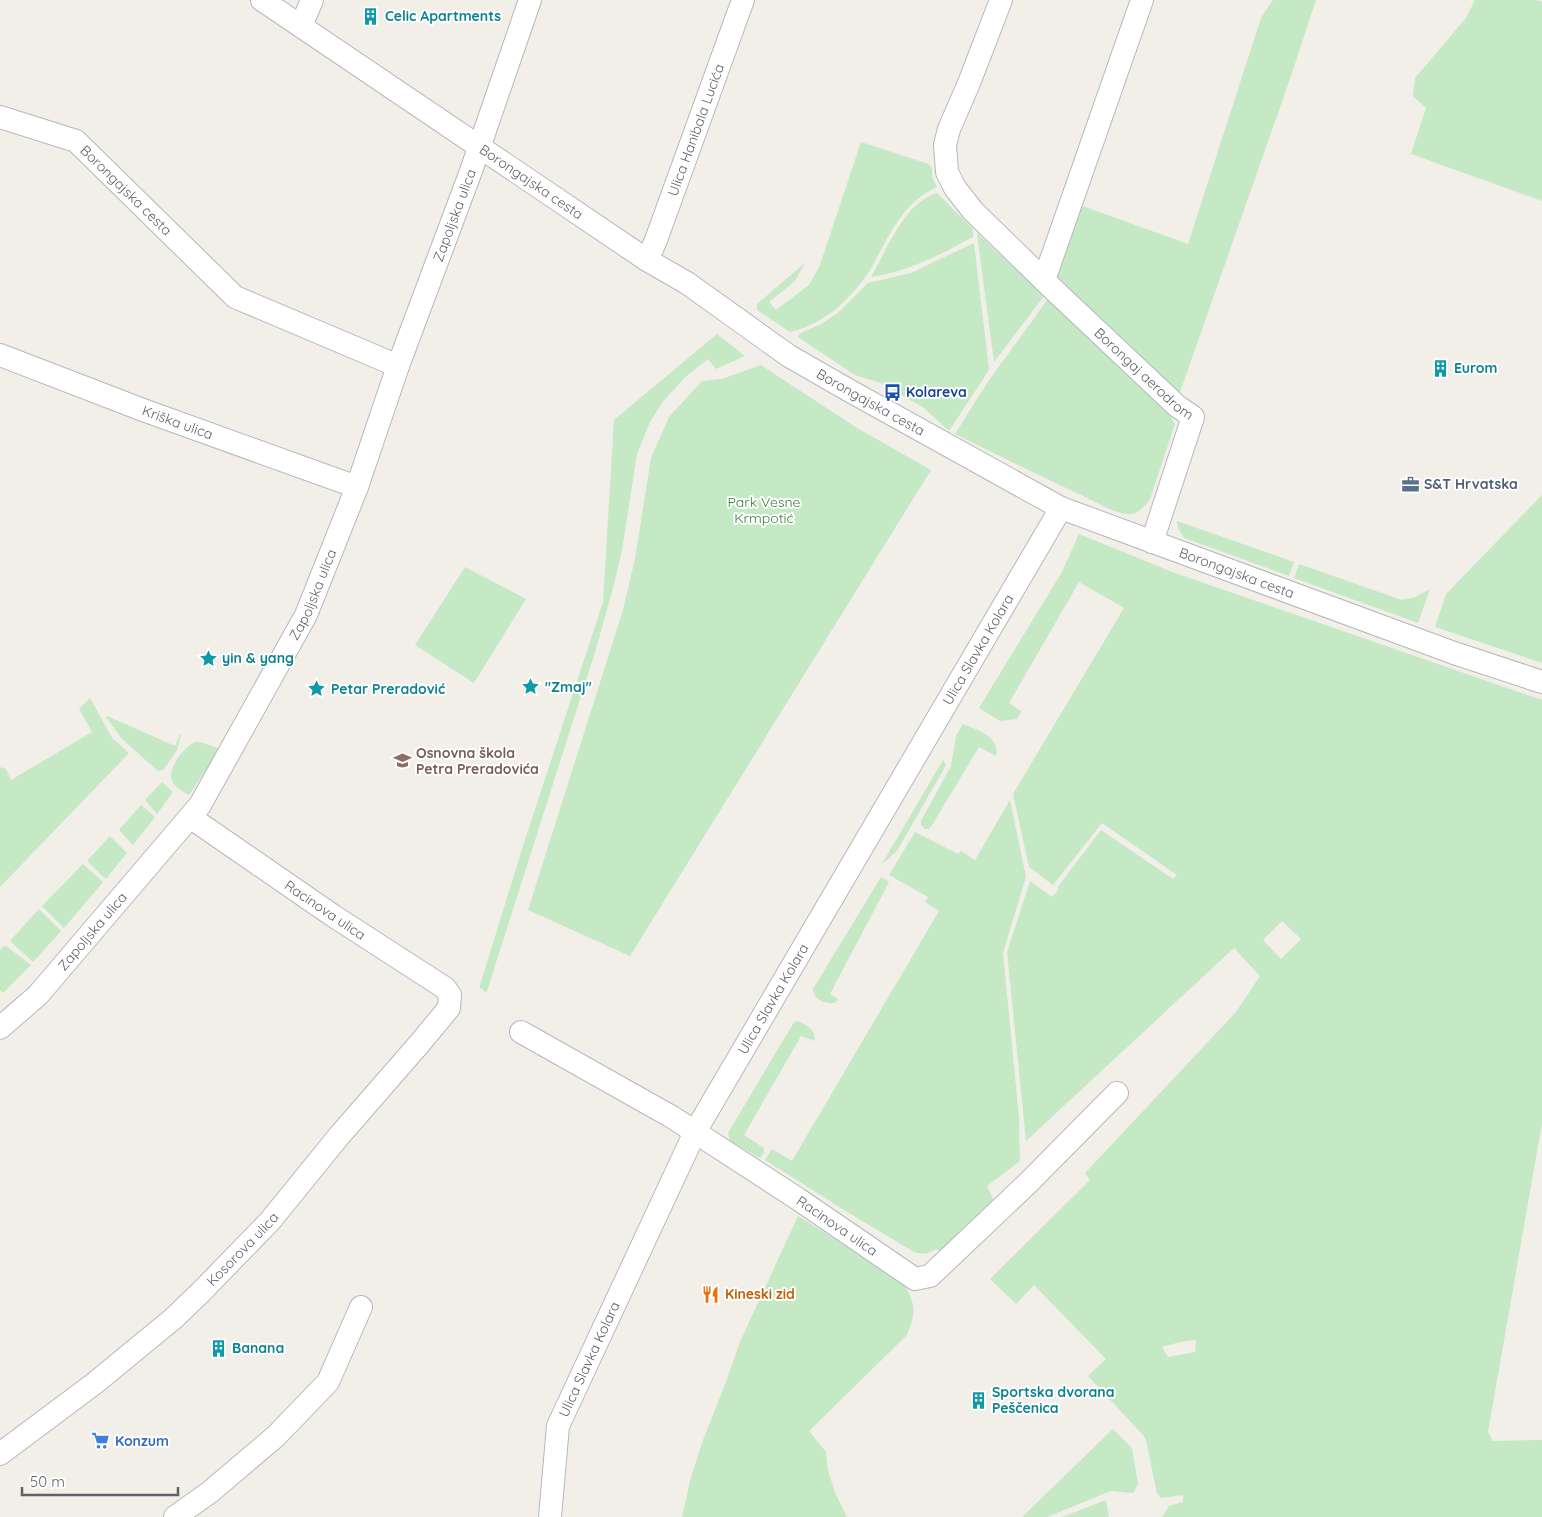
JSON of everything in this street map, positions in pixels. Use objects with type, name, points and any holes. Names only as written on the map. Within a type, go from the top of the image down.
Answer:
[{"type":"street","name":"Borongajska cesta","points":[[262,0],[648,260],[687,283],[789,356],[850,392],[1061,508],[1454,653],[1542,682]]},
{"type":"street","points":[[302,26],[312,0]]},
{"type":"street","name":"Zapoljska ulica","points":[[0,1028],[38,995],[200,804],[306,615],[357,487],[398,366],[471,171],[530,0]]},
{"type":"street","name":"Ulica Hanibala Lucića","points":[[648,260],[743,0]]},
{"type":"street","name":"Borongaj aerodrom","points":[[1000,0],[969,83],[948,129],[945,145],[947,172],[955,188],[973,211],[1177,406],[1193,417],[1152,542]]},
{"type":"street","points":[[1044,280],[1142,0]]},
{"type":"street","name":"Borongajska cesta","points":[[0,117],[76,141],[235,297],[398,366]]},
{"type":"street","name":"Kriška ulica","points":[[0,355],[143,410],[357,487]]},
{"type":"street","name":"Ulica Slavka Kolara","points":[[550,1517],[558,1426],[695,1132],[1061,508]]},
{"type":"street","name":"Racinova ulica","points":[[190,817],[332,915],[445,988],[450,995],[449,1008]]},
{"type":"street","name":"Kosorova ulica","points":[[0,1454],[95,1383],[174,1318],[201,1292],[270,1221],[339,1136],[449,1008]]},
{"type":"street","name":"Racinova ulica","points":[[521,1032],[695,1132],[798,1199],[915,1279],[930,1276],[1028,1184],[1117,1094]]},
{"type":"street","points":[[175,1517],[210,1492],[276,1436],[328,1382],[361,1307]]},
{"type":"green space","points":[[1273,0],[1316,0],[1179,395],[1061,284],[1057,275],[1077,204],[1188,244],[1261,18]]},
{"type":"green space","points":[[1475,0],[1536,0],[1542,2],[1542,201],[1411,154],[1426,108],[1413,96],[1415,78],[1466,18]]},
{"type":"green space","points":[[861,142],[929,164],[932,168],[932,177],[937,187],[915,201],[899,219],[867,275],[839,306],[816,322],[790,332],[757,310],[757,304],[805,263],[795,281],[769,302],[776,310],[809,285],[820,265]]},
{"type":"green space","points":[[937,193],[973,229],[973,237],[911,267],[871,277],[890,241],[906,217],[925,199]]},
{"type":"green space","points":[[977,233],[1044,296],[994,362]]},
{"type":"green space","points":[[974,243],[989,370],[949,431],[924,408],[881,383],[855,375],[798,337],[799,334],[823,323],[839,312],[868,283],[911,273]]},
{"type":"green space","points":[[1048,299],[1149,394],[1168,413],[1175,424],[1150,499],[1143,508],[1133,514],[1121,513],[1110,509],[955,434],[987,383]]},
{"type":"green space","points":[[717,334],[745,356],[716,369],[708,359],[684,378],[662,403],[650,422],[637,454],[622,550],[596,649],[486,992],[480,988],[480,985],[523,846],[603,602],[614,420]]},
{"type":"green space","name":"Park Vesne Krmpotić","points":[[761,365],[857,428],[931,470],[630,956],[528,910],[623,610],[635,559],[651,458],[669,417],[702,381],[722,379]]},
{"type":"green space","points":[[1542,495],[1542,663],[1435,627],[1446,594]]},
{"type":"green space","points":[[1177,521],[1294,562],[1289,576],[1184,538],[1178,528]]},
{"type":"green space","points":[[1079,534],[1175,573],[1542,700],[1542,1123],[1488,1432],[1493,1441],[1542,1440],[1542,1517],[1162,1517],[1169,1506],[1183,1502],[1183,1495],[1161,1498],[1157,1493],[1146,1440],[1088,1376],[1106,1359],[1034,1285],[1016,1304],[990,1279],[1090,1180],[1085,1173],[1236,1012],[1260,976],[1234,948],[1026,1141],[1007,952],[1030,881],[1052,897],[1101,830],[1173,879],[1177,875],[1102,823],[1053,885],[1029,867],[1013,794],[1124,608],[1079,582],[1009,703],[1021,711],[1017,719],[1000,721],[979,708],[1062,572]],"holes":[[[1282,921],[1301,939],[1281,959],[1263,940]],[[1196,1340],[1195,1352],[1168,1357],[1162,1347]]]},
{"type":"green space","points":[[1299,564],[1402,600],[1415,597],[1430,589],[1418,623],[1294,578]]},
{"type":"green space","points":[[465,567],[526,599],[474,683],[415,645]]},
{"type":"green space","points":[[90,698],[112,738],[129,753],[0,887],[0,767],[6,769],[11,780],[92,732],[79,709]]},
{"type":"green space","points":[[107,716],[175,746],[180,734],[177,750],[163,770],[158,771],[122,739]]},
{"type":"green space","points":[[963,724],[981,731],[991,739],[996,749],[996,756],[979,747],[932,825],[929,829],[925,829],[921,825],[921,821],[951,766],[956,736]]},
{"type":"green space","points":[[195,742],[220,749],[189,795],[175,785],[171,775],[178,758],[186,748]]},
{"type":"green space","points":[[943,760],[946,765],[897,851],[882,864]]},
{"type":"green space","points":[[162,782],[173,792],[157,814],[145,800]]},
{"type":"green space","points":[[1010,800],[1026,877],[1003,953],[1019,1117],[1020,1161],[987,1186],[993,1199],[992,1204],[944,1254],[936,1249],[925,1254],[917,1253],[765,1160],[772,1149],[792,1161],[939,911],[925,902],[928,897],[889,875],[915,832],[958,854],[961,851],[975,860]]},
{"type":"green space","points":[[141,805],[155,817],[133,845],[119,830]]},
{"type":"green space","points":[[110,836],[127,853],[106,879],[87,861]]},
{"type":"green space","points":[[83,864],[103,882],[64,928],[42,906]]},
{"type":"green space","points":[[881,877],[889,882],[830,994],[838,999],[835,1003],[827,1003],[817,999],[813,989]]},
{"type":"green space","points":[[39,909],[61,931],[33,962],[10,941]]},
{"type":"green space","points":[[4,946],[31,965],[3,993],[0,990],[0,950]]},
{"type":"green space","points":[[798,1021],[808,1026],[815,1037],[815,1041],[801,1036],[744,1135],[764,1148],[760,1158],[730,1141],[728,1133],[794,1022]]},
{"type":"green space","points":[[798,1216],[900,1279],[909,1293],[913,1306],[912,1320],[906,1336],[809,1431],[826,1452],[828,1471],[836,1495],[847,1517],[682,1517],[691,1477],[703,1440],[740,1342]]},
{"type":"green space","points":[[1113,1429],[1132,1448],[1138,1484],[1134,1492],[1111,1491],[1047,1517],[1022,1517]]},
{"type":"green space","points":[[1106,1500],[1109,1517],[1062,1517]]},
{"type":"place","name":"Celic Apartments","points":[[371,16]]},
{"type":"place","name":"Eurom","points":[[1440,368]]},
{"type":"place","name":"Kolareva","points":[[892,392]]},
{"type":"place","name":"S&T Hrvatska","points":[[1410,484]]},
{"type":"place","name":"yin & yang","points":[[208,658]]},
{"type":"place","name":"\"Zmaj\"","points":[[531,687]]},
{"type":"place","name":"Petar Preradović","points":[[317,689]]},
{"type":"place","name":"Osnovna škola Petra Preradovića","points":[[402,761]]},
{"type":"place","name":"Kineski zid","points":[[711,1294]]},
{"type":"place","name":"Banana","points":[[218,1348]]},
{"type":"place","name":"Sportska dvorana Peščenica","points":[[978,1400]]},
{"type":"place","name":"Konzum","points":[[101,1441]]}]
